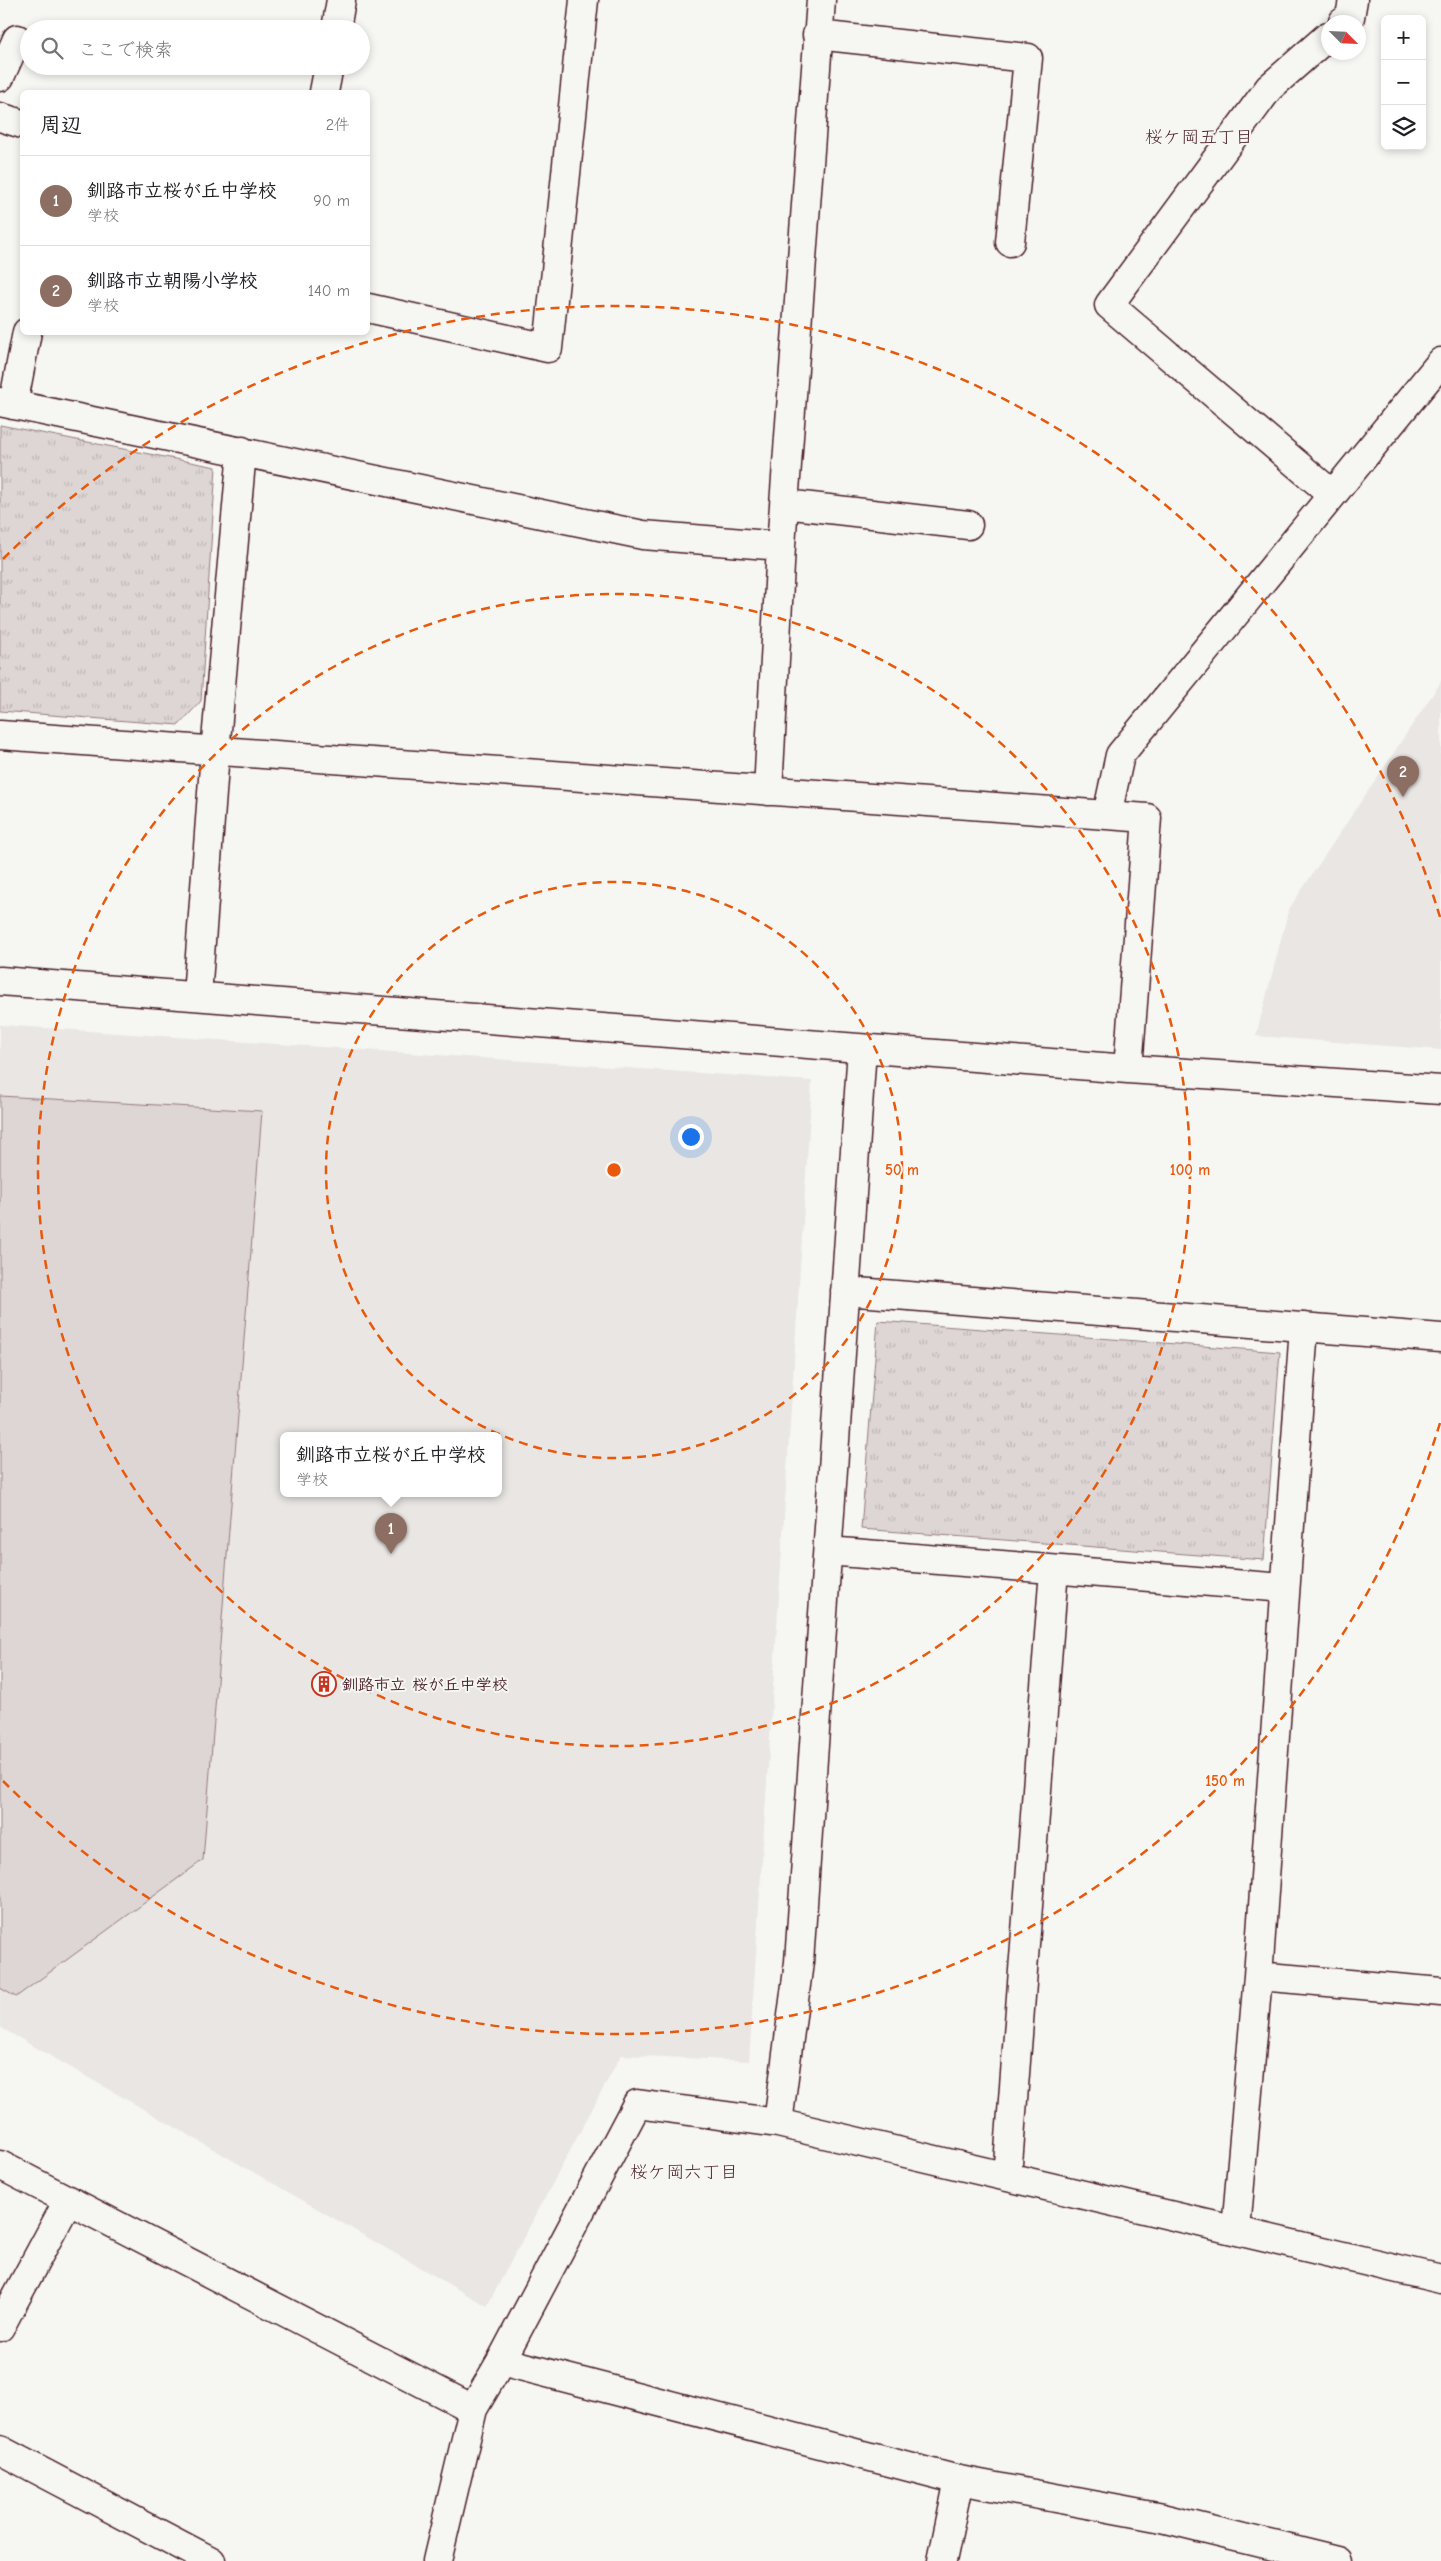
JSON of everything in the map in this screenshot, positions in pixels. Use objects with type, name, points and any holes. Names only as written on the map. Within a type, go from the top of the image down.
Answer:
[{"type":"street","points":[[338,20],[341,0]]},
{"type":"street","points":[[370,308],[548,348],[584,0]]},
{"type":"street","points":[[768,791],[781,546],[820,0]]},
{"type":"street","points":[[1350,15],[1353,0]]},
{"type":"street","points":[[817,35],[1028,58],[1010,242]]},
{"type":"street","points":[[0,77],[17,39]]},
{"type":"street","points":[[1321,42],[1269,88],[1109,304],[1332,494]]},
{"type":"street","points":[[324,90],[327,75]]},
{"type":"street","points":[[0,117],[20,123]]},
{"type":"street","points":[[26,335],[6,404],[242,451],[643,535],[781,546]]},
{"type":"street","points":[[1107,815],[1120,755],[1441,362]]},
{"type":"street","points":[[196,996],[215,752],[242,451]]},
{"type":"street","points":[[785,504],[968,525]]},
{"type":"street","points":[[0,735],[1147,818],[1128,1069]]},
{"type":"street","points":[[0,981],[1128,1069],[1441,1090]]},
{"type":"street","points":[[778,2123],[799,1962],[862,1048]]},
{"type":"street","points":[[845,1291],[1441,1338]]},
{"type":"street","points":[[1236,2230],[1258,1976],[1284,1588],[1304,1328]]},
{"type":"street","points":[[828,1551],[1284,1588]]},
{"type":"street","points":[[1007,2177],[1054,1570]]},
{"type":"street","points":[[1258,1976],[1441,1992]]},
{"type":"street","points":[[436,2561],[472,2409],[502,2361],[637,2104],[778,2123],[1441,2279]]},
{"type":"street","points":[[0,2165],[472,2409]]},
{"type":"street","points":[[0,2327],[68,2201]]},
{"type":"street","points":[[502,2361],[959,2480],[1162,2518],[1338,2561]]},
{"type":"street","points":[[0,2450],[211,2561]]},
{"type":"street","points":[[942,2561],[959,2480]]},
{"type":"shaded area","points":[[1441,679],[1441,1050],[1256,1036],[1289,909],[1439,685]]},
{"type":"shaded area","points":[[0,1025],[812,1081],[749,2061],[621,2055],[487,2306],[0,2027]]},
{"type":"green space","points":[[0,425],[216,467],[201,701],[179,725],[0,711]]},
{"type":"green space","points":[[0,1096],[262,1111],[203,1860],[16,1997],[0,1988]]},
{"type":"green space","points":[[878,1321],[1280,1352],[1264,1560],[861,1529]]},
{"type":"place","name":"釧路市立朝陽小学校","points":[[1403,797]]},
{"type":"place","name":"釧路市立桜が丘中学校","points":[[391,1554]]},
{"type":"place","name":"釧路市立 桜が丘中学校","points":[[324,1684]]},
{"type":"district","name":"桜ケ岡五丁目","points":[[1199,137]]},
{"type":"district","name":"桜ケ岡六丁目","points":[[684,2172]]}]
